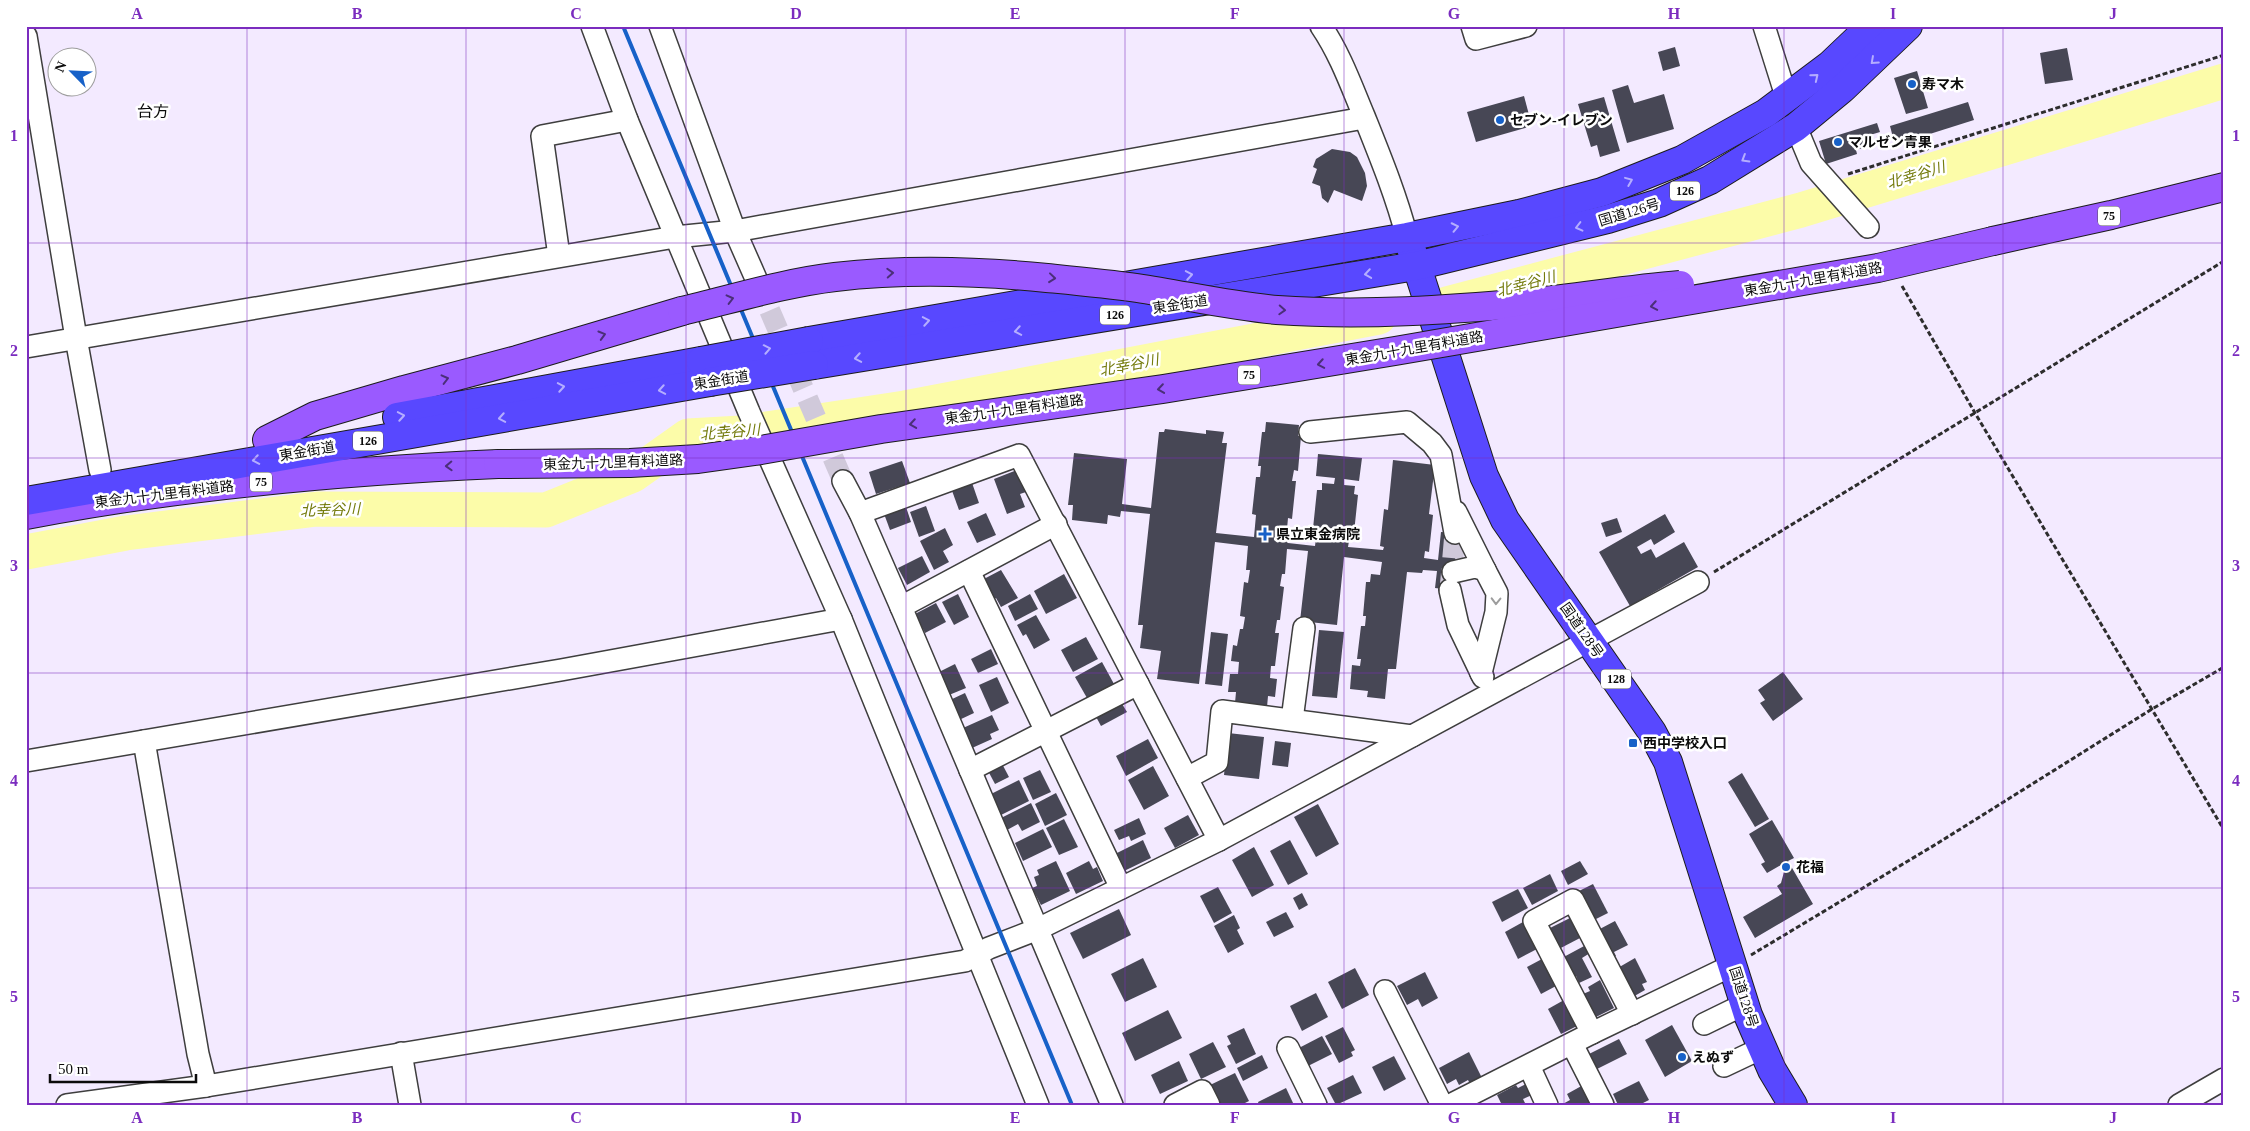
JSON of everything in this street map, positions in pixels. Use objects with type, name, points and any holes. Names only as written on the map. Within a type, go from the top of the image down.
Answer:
[{"type":"highway","name":"国道126号","points":[[1407,238],[1519,214],[1602,192],[1682,160],[1787,99],[1830,65],[1872,26]]},
{"type":"highway","name":"国道126号","points":[[1416,266],[1608,219],[1659,203],[1710,180],[1796,127],[1842,89],[1908,26]]},
{"type":"highway","name":"国道128号","points":[[1407,238],[1484,476],[1505,520],[1652,732],[1668,762],[1745,1004],[1772,1070],[1792,1105]]},
{"type":"highway","name":"東金街道","points":[[26,483],[267,440],[811,353],[1407,238]]},
{"type":"highway","name":"東金街道","points":[[811,353],[1416,266]]},
{"type":"highway","name":"東金街道","points":[[26,501],[706,371]]},
{"type":"main road","name":"東金九十九里有料道路","points":[[26,515],[105,500],[204,488],[407,468],[498,464],[630,463],[698,459],[756,451],[882,429],[1163,388],[1395,351],[1878,268],[1993,240],[2111,215],[2224,187]]},
{"type":"main road","name":"東金九十九里有料道路","points":[[267,440],[315,416],[404,390],[517,360],[682,311],[784,286],[834,277],[907,272],[973,272],[1138,288],[1226,304],[1277,310],[1385,313],[1536,302],[1620,290],[1702,283],[1993,240]]},
{"type":"street","points":[[592,26],[627,120],[675,236],[749,412],[841,619],[1038,1105]]},
{"type":"street","points":[[660,26],[735,231],[757,281]]},
{"type":"street","points":[[1321,26],[1335,46],[1399,205],[1407,238]]},
{"type":"street","points":[[1472,26],[1476,39],[1526,26]]},
{"type":"street","points":[[1764,26],[1787,99]]},
{"type":"street","points":[[26,36],[100,470]]},
{"type":"street","points":[[26,347],[675,236],[735,231],[1364,118]]},
{"type":"street","points":[[559,256],[542,136],[627,120]]},
{"type":"street","points":[[1796,127],[1811,163],[1868,227]]},
{"type":"street","points":[[1310,432],[1406,422],[1432,443],[1441,455],[1455,533]]},
{"type":"street","points":[[860,513],[1018,455],[1056,524],[1219,840]]},
{"type":"street","points":[[843,481],[860,513],[901,607],[1112,1105]]},
{"type":"street","points":[[1449,498],[1497,593],[1496,612],[1481,673]]},
{"type":"street","points":[[901,607],[1056,524]]},
{"type":"street","points":[[1485,570],[1475,567],[1452,581],[1458,625],[1491,693]]},
{"type":"street","points":[[969,571],[1121,888]]},
{"type":"street","points":[[67,1105],[206,1086],[966,961],[1038,929],[1219,840],[1491,693],[1590,642],[1698,582]]},
{"type":"street","points":[[26,761],[551,672],[841,619]]},
{"type":"street","points":[[1292,720],[1304,628]]},
{"type":"street","points":[[970,770],[1138,684]]},
{"type":"street","points":[[1187,778],[1217,762],[1222,711],[1412,736]]},
{"type":"street","points":[[144,741],[198,1054],[206,1086]]},
{"type":"street","points":[[1592,1033],[1534,921],[1573,900],[1632,1014]]},
{"type":"street","points":[[1450,1105],[1592,1033],[1734,965]]},
{"type":"street","points":[[1385,991],[1442,1105]]},
{"type":"street","points":[[1704,1024],[1745,1004]]},
{"type":"street","points":[[1572,1044],[1603,1105]]},
{"type":"street","points":[[1288,1048],[1316,1105]]},
{"type":"street","points":[[1724,1066],[1762,1048]]},
{"type":"street","points":[[401,1053],[410,1105]]},
{"type":"street","points":[[1529,1066],[1547,1105]]},
{"type":"street","points":[[2180,1105],[2224,1079]]},
{"type":"street","points":[[1175,1105],[1202,1091],[1209,1105]]},
{"type":"path","points":[[1829,181],[2224,55]]},
{"type":"path","points":[[1698,582],[2224,261]]},
{"type":"path","points":[[1898,279],[1975,413],[2224,830]]},
{"type":"path","points":[[1734,965],[1938,844],[2152,709],[2224,667]]},
{"type":"building","points":[[1675,47],[1680,66],[1663,71],[1658,52]]},
{"type":"building","points":[[2067,48],[2073,80],[2045,84],[2040,53]]},
{"type":"building","points":[[1917,71],[1928,108],[1906,114],[1894,78]]},
{"type":"building","points":[[1628,85],[1634,103],[1664,94],[1674,129],[1627,143],[1612,90]]},
{"type":"building","points":[[1524,96],[1532,126],[1476,142],[1467,112]]},
{"type":"building","points":[[1604,97],[1620,151],[1600,157],[1597,145],[1591,147],[1578,104]]},
{"type":"building","points":[[1968,102],[1974,120],[1895,145],[1890,126]]},
{"type":"building","points":[[1877,123],[1880,132],[1870,135],[1873,145],[1856,150],[1857,154],[1826,164],[1819,141]]},
{"type":"building","points":[[1332,149],[1350,152],[1357,157],[1365,173],[1367,186],[1362,201],[1334,190],[1328,203],[1322,198],[1320,186],[1312,183],[1317,169],[1313,167],[1316,159]]},
{"type":"building","points":[[1266,422],[1299,425],[1298,436],[1301,436],[1298,471],[1294,470],[1292,481],[1296,481],[1292,519],[1288,518],[1286,540],[1288,543],[1315,546],[1316,538],[1312,538],[1317,490],[1322,490],[1322,483],[1334,484],[1335,478],[1316,476],[1318,454],[1362,458],[1359,481],[1344,479],[1344,485],[1355,486],[1354,494],[1358,495],[1353,542],[1349,541],[1348,547],[1383,550],[1384,547],[1380,546],[1384,509],[1388,510],[1393,460],[1435,465],[1429,514],[1433,515],[1429,552],[1425,551],[1424,558],[1438,560],[1441,532],[1458,533],[1452,590],[1435,588],[1437,571],[1407,572],[1396,669],[1388,669],[1385,699],[1367,697],[1368,691],[1350,689],[1352,665],[1360,666],[1361,659],[1357,659],[1361,626],[1365,626],[1366,616],[1363,616],[1366,582],[1370,582],[1371,574],[1380,575],[1382,562],[1344,557],[1337,625],[1300,621],[1308,551],[1287,549],[1285,574],[1282,574],[1280,586],[1284,587],[1280,620],[1277,620],[1275,633],[1279,633],[1275,666],[1271,666],[1270,678],[1277,679],[1275,697],[1268,696],[1267,707],[1235,703],[1236,692],[1228,692],[1230,674],[1238,674],[1239,662],[1231,661],[1233,645],[1237,646],[1240,629],[1243,629],[1245,617],[1240,616],[1244,582],[1248,583],[1250,570],[1246,570],[1248,546],[1215,542],[1199,684],[1157,679],[1161,651],[1140,648],[1143,625],[1138,625],[1150,514],[1121,511],[1120,517],[1108,515],[1107,524],[1072,520],[1073,505],[1068,505],[1074,453],[1127,459],[1122,504],[1151,508],[1159,432],[1164,432],[1165,429],[1206,434],[1206,430],[1224,432],[1222,443],[1227,443],[1216,533],[1254,537],[1256,515],[1252,514],[1256,477],[1260,477],[1261,466],[1258,466],[1262,432],[1265,432]]},
{"type":"building","points":[[902,461],[910,483],[876,494],[869,472]]},
{"type":"building","points":[[1017,470],[1026,492],[1020,494],[1025,507],[1007,514],[994,479]]},
{"type":"building","points":[[971,480],[979,503],[959,510],[951,488]]},
{"type":"building","points":[[905,504],[911,522],[890,530],[883,511]]},
{"type":"building","points":[[926,506],[935,531],[919,537],[910,512]]},
{"type":"building","points":[[986,513],[996,535],[977,543],[967,522]]},
{"type":"building","points":[[1665,514],[1675,532],[1654,545],[1651,539],[1637,547],[1641,554],[1651,549],[1656,558],[1684,542],[1698,567],[1630,606],[1599,552]]},
{"type":"building","points":[[1617,518],[1622,532],[1606,537],[1601,523]]},
{"type":"building","points":[[945,528],[953,545],[943,551],[949,562],[934,570],[920,541]]},
{"type":"building","points":[[922,556],[930,572],[907,585],[898,568]]},
{"type":"building","points":[[1001,570],[1018,598],[1001,607],[996,598],[993,600],[982,580]]},
{"type":"building","points":[[1064,574],[1077,598],[1046,614],[1034,591]]},
{"type":"building","points":[[958,594],[969,617],[954,625],[942,602]]},
{"type":"building","points":[[1030,594],[1038,609],[1015,621],[1008,606]]},
{"type":"building","points":[[936,603],[946,622],[925,633],[915,614]]},
{"type":"building","points":[[1036,615],[1050,640],[1034,649],[1026,634],[1023,636],[1017,625]]},
{"type":"building","points":[[1319,630],[1344,632],[1337,698],[1312,696]]},
{"type":"building","points":[[1211,632],[1228,634],[1222,686],[1205,684]]},
{"type":"building","points":[[1086,637],[1098,659],[1073,672],[1061,650]]},
{"type":"building","points":[[991,649],[998,664],[978,673],[971,659]]},
{"type":"building","points":[[1102,662],[1114,684],[1087,698],[1075,677]]},
{"type":"building","points":[[955,664],[966,688],[949,695],[939,672]]},
{"type":"building","points":[[1783,672],[1803,699],[1773,721],[1760,703],[1765,700],[1758,690]]},
{"type":"building","points":[[997,677],[1009,703],[991,712],[979,685]]},
{"type":"building","points":[[965,693],[974,713],[959,720],[950,700]]},
{"type":"building","points":[[1119,699],[1127,712],[1101,726],[1094,713]]},
{"type":"building","points":[[992,715],[999,730],[990,734],[992,739],[972,748],[963,728]]},
{"type":"building","points":[[1228,733],[1264,737],[1259,779],[1224,775]]},
{"type":"building","points":[[1148,739],[1158,758],[1126,776],[1116,756]]},
{"type":"building","points":[[1275,741],[1291,743],[1288,767],[1272,765]]},
{"type":"building","points":[[1000,760],[1009,777],[995,784],[986,767]]},
{"type":"building","points":[[1153,766],[1169,796],[1144,810],[1128,780]]},
{"type":"building","points":[[1040,770],[1051,792],[1033,800],[1023,778]]},
{"type":"building","points":[[1742,773],[1769,819],[1755,827],[1728,782]]},
{"type":"building","points":[[1019,780],[1029,801],[1001,815],[991,794]]},
{"type":"building","points":[[1056,793],[1067,815],[1045,826],[1035,804]]},
{"type":"building","points":[[1031,803],[1040,822],[1022,831],[1018,824],[1007,830],[1001,818]]},
{"type":"building","points":[[1318,804],[1339,844],[1316,857],[1294,817]]},
{"type":"building","points":[[1188,815],[1199,835],[1175,848],[1164,828]]},
{"type":"building","points":[[1139,818],[1146,834],[1131,841],[1129,836],[1119,840],[1114,830]]},
{"type":"building","points":[[1064,819],[1078,847],[1059,855],[1046,828]]},
{"type":"building","points":[[1772,820],[1794,858],[1788,861],[1813,904],[1755,938],[1743,917],[1782,894],[1777,886],[1781,883],[1784,872],[1781,865],[1767,873],[1761,864],[1765,862],[1749,834]]},
{"type":"building","points":[[1043,829],[1052,847],[1023,861],[1015,843]]},
{"type":"building","points":[[1143,840],[1151,858],[1122,872],[1113,855]]},
{"type":"building","points":[[1290,840],[1308,874],[1288,885],[1270,851]]},
{"type":"building","points":[[1254,847],[1274,885],[1252,897],[1232,860]]},
{"type":"building","points":[[1056,861],[1070,891],[1041,905],[1032,888],[1037,886],[1034,877],[1039,875],[1037,870]]},
{"type":"building","points":[[1089,861],[1093,869],[1097,867],[1103,881],[1076,894],[1066,873]]},
{"type":"building","points":[[1580,861],[1588,874],[1568,885],[1561,871]]},
{"type":"building","points":[[1550,874],[1558,891],[1532,905],[1523,888]]},
{"type":"building","points":[[1593,884],[1608,913],[1592,921],[1577,892]]},
{"type":"building","points":[[1218,887],[1232,913],[1214,923],[1200,896]]},
{"type":"building","points":[[1518,889],[1528,908],[1502,922],[1492,902]]},
{"type":"building","points":[[1302,893],[1308,905],[1299,910],[1293,898]]},
{"type":"building","points":[[1119,909],[1131,935],[1083,959],[1070,933]]},
{"type":"building","points":[[1286,912],[1294,927],[1274,937],[1266,922]]},
{"type":"building","points":[[1234,915],[1240,928],[1237,930],[1244,944],[1228,953],[1214,926]]},
{"type":"building","points":[[1570,918],[1580,938],[1557,950],[1546,930]]},
{"type":"building","points":[[1615,921],[1628,945],[1614,952],[1616,956],[1610,959],[1596,931]]},
{"type":"building","points":[[1523,922],[1537,949],[1518,959],[1505,932]]},
{"type":"building","points":[[1586,945],[1590,953],[1582,958],[1592,977],[1579,983],[1576,976],[1570,979],[1560,959]]},
{"type":"building","points":[[1143,958],[1157,987],[1125,1002],[1111,974]]},
{"type":"building","points":[[1635,958],[1647,982],[1642,984],[1645,990],[1631,998],[1616,969]]},
{"type":"building","points":[[1542,959],[1556,986],[1541,994],[1527,967]]},
{"type":"building","points":[[1355,968],[1369,995],[1342,1009],[1328,982]]},
{"type":"building","points":[[1425,972],[1438,998],[1422,1007],[1418,999],[1407,1005],[1397,986]]},
{"type":"building","points":[[1600,980],[1614,1008],[1594,1018],[1583,994],[1590,991],[1588,987]]},
{"type":"building","points":[[1316,993],[1328,1017],[1302,1031],[1290,1006]]},
{"type":"building","points":[[1564,1000],[1577,1026],[1561,1034],[1548,1009]]},
{"type":"building","points":[[1168,1010],[1182,1038],[1135,1061],[1122,1033]]},
{"type":"building","points":[[1672,1025],[1692,1061],[1665,1077],[1645,1040]]},
{"type":"building","points":[[1343,1027],[1355,1050],[1351,1052],[1353,1056],[1339,1063],[1325,1036]]},
{"type":"building","points":[[1244,1028],[1256,1054],[1236,1064],[1227,1046],[1231,1044],[1227,1036]]},
{"type":"building","points":[[1322,1036],[1332,1054],[1306,1067],[1297,1049]]},
{"type":"building","points":[[1619,1039],[1627,1054],[1595,1070],[1587,1055]]},
{"type":"building","points":[[1213,1042],[1226,1067],[1201,1079],[1189,1054]]},
{"type":"building","points":[[1469,1052],[1482,1078],[1470,1084],[1468,1080],[1459,1085],[1456,1079],[1447,1084],[1439,1068]]},
{"type":"building","points":[[1262,1055],[1268,1068],[1243,1081],[1237,1068]]},
{"type":"building","points":[[1394,1056],[1406,1079],[1384,1091],[1372,1067]]},
{"type":"building","points":[[1179,1061],[1188,1081],[1160,1094],[1151,1075]]},
{"type":"building","points":[[1235,1073],[1249,1101],[1241,1105],[1217,1105],[1208,1086]]},
{"type":"building","points":[[1353,1075],[1362,1093],[1336,1105],[1327,1088]]},
{"type":"building","points":[[1639,1081],[1649,1100],[1639,1105],[1618,1105],[1613,1094]]},
{"type":"building","points":[[1526,1084],[1532,1095],[1523,1099],[1526,1105],[1502,1105],[1497,1095],[1516,1085],[1518,1088]]},
{"type":"building","points":[[1585,1084],[1596,1105],[1561,1105],[1570,1100],[1567,1094]]},
{"type":"building","points":[[1286,1088],[1294,1105],[1259,1105],[1258,1102]]},
{"type":"waterway","name":"北幸谷川","points":[[1447,304],[1801,210],[2224,81]]},
{"type":"waterway","name":"北幸谷川","points":[[26,552],[126,533],[317,509],[546,510],[633,475],[688,436],[741,433],[905,408],[1379,317]]},
{"type":"tunnel","points":[[757,281],[843,481]]},
{"type":"tunnel","points":[[1450,590],[1455,533]]},
{"type":"railway","points":[[623,26],[1072,1105]]},
{"type":"place","name":"寿マ木","points":[[1912,84]]},
{"type":"place","name":"セブン-イレブン","points":[[1500,120]]},
{"type":"place","name":"マルゼン青果","points":[[1838,142]]},
{"type":"place","name":"県立東金病院","points":[[1265,534]]},
{"type":"place","name":"西中学校入口","points":[[1633,743]]},
{"type":"place","name":"花福","points":[[1786,867]]},
{"type":"place","name":"えぬず","points":[[1682,1057]]},
{"type":"district","name":"台方","points":[[153,111]]}]
